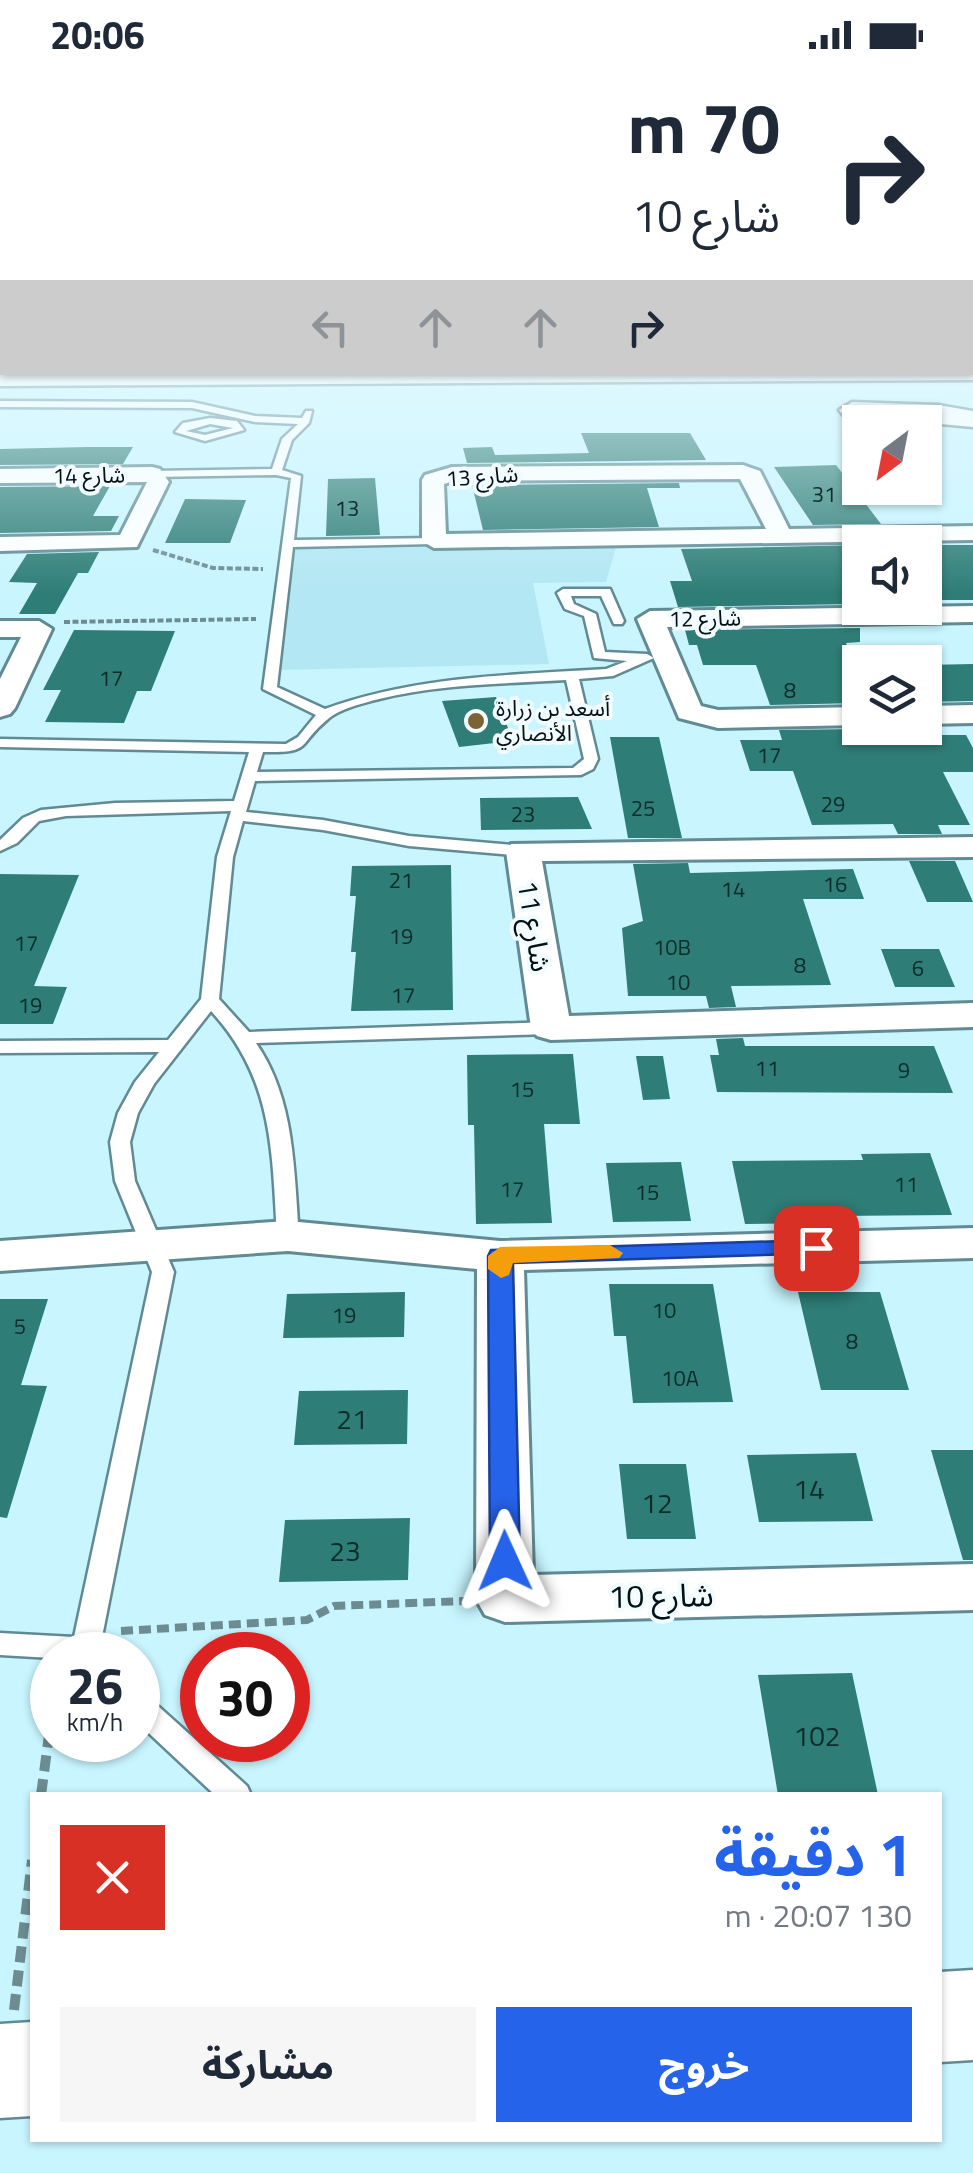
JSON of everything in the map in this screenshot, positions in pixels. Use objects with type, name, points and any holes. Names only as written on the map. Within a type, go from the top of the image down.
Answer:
[{"type":"main road","points":[[192,397],[259,413],[315,416]]},
{"type":"main road","points":[[297,397],[266,402],[265,406],[315,416]]},
{"type":"main road","points":[[804,397],[973,406]]},
{"type":"main road","points":[[830,410],[938,413],[973,419]]},
{"type":"main road","points":[[942,2017],[973,2015]]},
{"type":"street","name":"شارع 13","points":[[434,542],[433,480],[472,474],[743,472],[752,476],[781,536]]},
{"type":"street","name":"شارع 14","points":[[0,476],[152,474],[158,482],[128,542]]},
{"type":"street","points":[[434,542],[973,533]]},
{"type":"street","points":[[0,544],[128,542]]},
{"type":"street","name":"شارع 12","points":[[842,716],[702,718],[689,712],[655,658],[650,619],[973,614]]},
{"type":"street","points":[[0,630],[39,629],[0,708]]},
{"type":"street","points":[[942,715],[973,714]]},
{"type":"street","name":"شارع 11","points":[[551,1028],[522,851],[973,847]]},
{"type":"street","points":[[551,1028],[973,1015]]},
{"type":"street","points":[[0,1256],[288,1236],[500,1256],[973,1243]]},
{"type":"street","points":[[500,1256],[505,1599]]},
{"type":"street","name":"شارع 10","points":[[505,1599],[973,1587]]},
{"type":"lane","points":[[0,404],[208,407],[255,419],[315,416]]},
{"type":"lane","points":[[201,422],[208,407]]},
{"type":"lane","points":[[276,472],[288,439],[315,416]]},
{"type":"lane","points":[[201,422],[227,422],[240,428],[231,435],[214,438],[180,432],[186,425],[201,422]]},
{"type":"lane","points":[[152,474],[276,472],[296,476],[270,689],[324,714]]},
{"type":"lane","points":[[286,544],[434,542]]},
{"type":"lane","points":[[618,620],[606,592],[563,593],[569,606],[588,613],[599,655],[655,658]]},
{"type":"lane","points":[[592,621],[650,619]]},
{"type":"lane","points":[[0,743],[256,751],[298,745],[324,714],[407,688],[612,672],[655,658]]},
{"type":"lane","points":[[250,777],[576,772],[588,766],[590,759],[571,674]]},
{"type":"lane","points":[[92,1632],[163,1272],[125,1181],[120,1142],[136,1097],[210,1000],[225,857],[256,751]]},
{"type":"lane","points":[[0,846],[15,840],[24,822],[40,816],[111,808],[241,811],[409,842],[522,851]]},
{"type":"lane","points":[[210,1000],[245,1038],[266,1073],[280,1128],[288,1236]]},
{"type":"lane","points":[[245,1038],[551,1028]]},
{"type":"lane","points":[[0,1046],[172,1046]]},
{"type":"lane","points":[[0,1644],[30,1644]]},
{"type":"lane","points":[[160,1726],[233,1792]]},
{"type":"path","points":[[128,542],[213,568],[284,569]]},
{"type":"path","points":[[39,629],[68,621],[278,619]]},
{"type":"path","points":[[160,1637],[307,1620],[334,1606],[505,1599]]},
{"type":"path","points":[[41,1792],[45,1762]]},
{"type":"path","points":[[13,2070],[30,1882]]},
{"type":"shaded area","points":[[617,544],[606,582],[533,583],[549,664],[277,670],[288,549]]},
{"type":"building","points":[[581,433],[690,433],[706,460],[467,463],[463,448],[492,447],[495,455],[589,453]]},
{"type":"building","points":[[133,447],[123,464],[0,465],[0,449]]},
{"type":"building","points":[[836,465],[842,473],[842,505],[867,505],[881,524],[813,525],[774,467]]},
{"type":"building","points":[[375,478],[380,535],[326,536],[328,479]]},
{"type":"building","points":[[679,483],[680,488],[647,488],[659,527],[483,530],[472,485]]},
{"type":"building","points":[[110,486],[93,516],[119,516],[111,531],[0,533],[0,487]]},
{"type":"building","points":[[185,499],[246,500],[230,543],[165,543]]},
{"type":"building","points":[[842,545],[842,604],[678,607],[670,581],[692,581],[681,549]]},
{"type":"building","points":[[942,545],[973,545],[973,600],[942,600]]},
{"type":"building","points":[[99,552],[88,573],[78,573],[55,614],[19,614],[37,583],[9,582],[27,554]]},
{"type":"building","points":[[860,628],[860,642],[842,645],[842,703],[770,705],[756,665],[703,665],[697,645],[689,645],[685,630]]},
{"type":"building","points":[[74,630],[175,631],[151,691],[137,691],[124,723],[45,722],[61,690],[43,690]]},
{"type":"building","points":[[973,664],[973,701],[942,702],[942,665]]},
{"type":"building","name":"أسعد بن زرارة الأنصاري","points":[[496,697],[513,741],[459,747],[442,701]]},
{"type":"building","points":[[842,729],[842,745],[942,745],[942,735],[966,735],[973,748],[973,772],[943,772],[970,825],[938,825],[942,834],[898,834],[893,824],[812,825],[793,771],[750,771],[740,740],[782,740],[779,730]]},
{"type":"building","points":[[610,737],[659,737],[682,838],[628,838]]},
{"type":"building","points":[[578,797],[592,829],[481,830],[480,798]]},
{"type":"building","points":[[909,861],[955,861],[973,902],[927,902]]},
{"type":"building","points":[[688,863],[690,873],[853,869],[864,899],[803,899],[831,985],[731,986],[736,1007],[709,1008],[706,996],[628,996],[622,928],[643,921],[633,864]]},
{"type":"building","points":[[451,865],[453,1010],[351,1011],[356,952],[351,952],[356,896],[350,896],[352,866]]},
{"type":"building","points":[[0,874],[79,875],[34,986],[67,987],[53,1024],[0,1024]]},
{"type":"building","points":[[881,949],[939,949],[955,987],[895,987]]},
{"type":"building","points":[[743,1038],[745,1046],[934,1046],[953,1093],[717,1092],[710,1055],[719,1055],[716,1039]]},
{"type":"building","points":[[573,1054],[580,1124],[544,1124],[552,1223],[476,1224],[474,1125],[468,1125],[467,1055]]},
{"type":"building","points":[[636,1056],[663,1056],[670,1099],[643,1100]]},
{"type":"building","points":[[930,1153],[952,1215],[832,1216],[834,1223],[745,1224],[732,1161],[863,1160],[861,1154]]},
{"type":"building","points":[[681,1162],[691,1221],[613,1222],[606,1163]]},
{"type":"building","points":[[609,1284],[713,1284],[733,1402],[633,1403],[626,1336],[614,1336]]},
{"type":"building","points":[[405,1292],[404,1337],[283,1338],[287,1294]]},
{"type":"building","points":[[798,1292],[880,1292],[909,1390],[821,1390]]},
{"type":"building","points":[[0,1299],[48,1299],[21,1385],[47,1386],[7,1518],[0,1517]]},
{"type":"building","points":[[408,1390],[407,1444],[294,1445],[299,1391]]},
{"type":"building","points":[[931,1450],[973,1450],[973,1560],[963,1560]]},
{"type":"building","points":[[856,1453],[873,1521],[759,1522],[747,1455]]},
{"type":"building","points":[[619,1464],[686,1464],[696,1539],[627,1539]]},
{"type":"building","points":[[410,1518],[408,1580],[279,1582],[285,1520]]},
{"type":"building","points":[[852,1673],[877,1792],[778,1792],[758,1675]]},
{"type":"slow traffic","points":[[501,1269],[500,1256],[610,1253]]},
{"type":"place","name":"أسعد بن زرارة الأنصاري","points":[[476,721]]},
{"type":"route","points":[[505,1561],[500,1256],[816,1248]]}]
